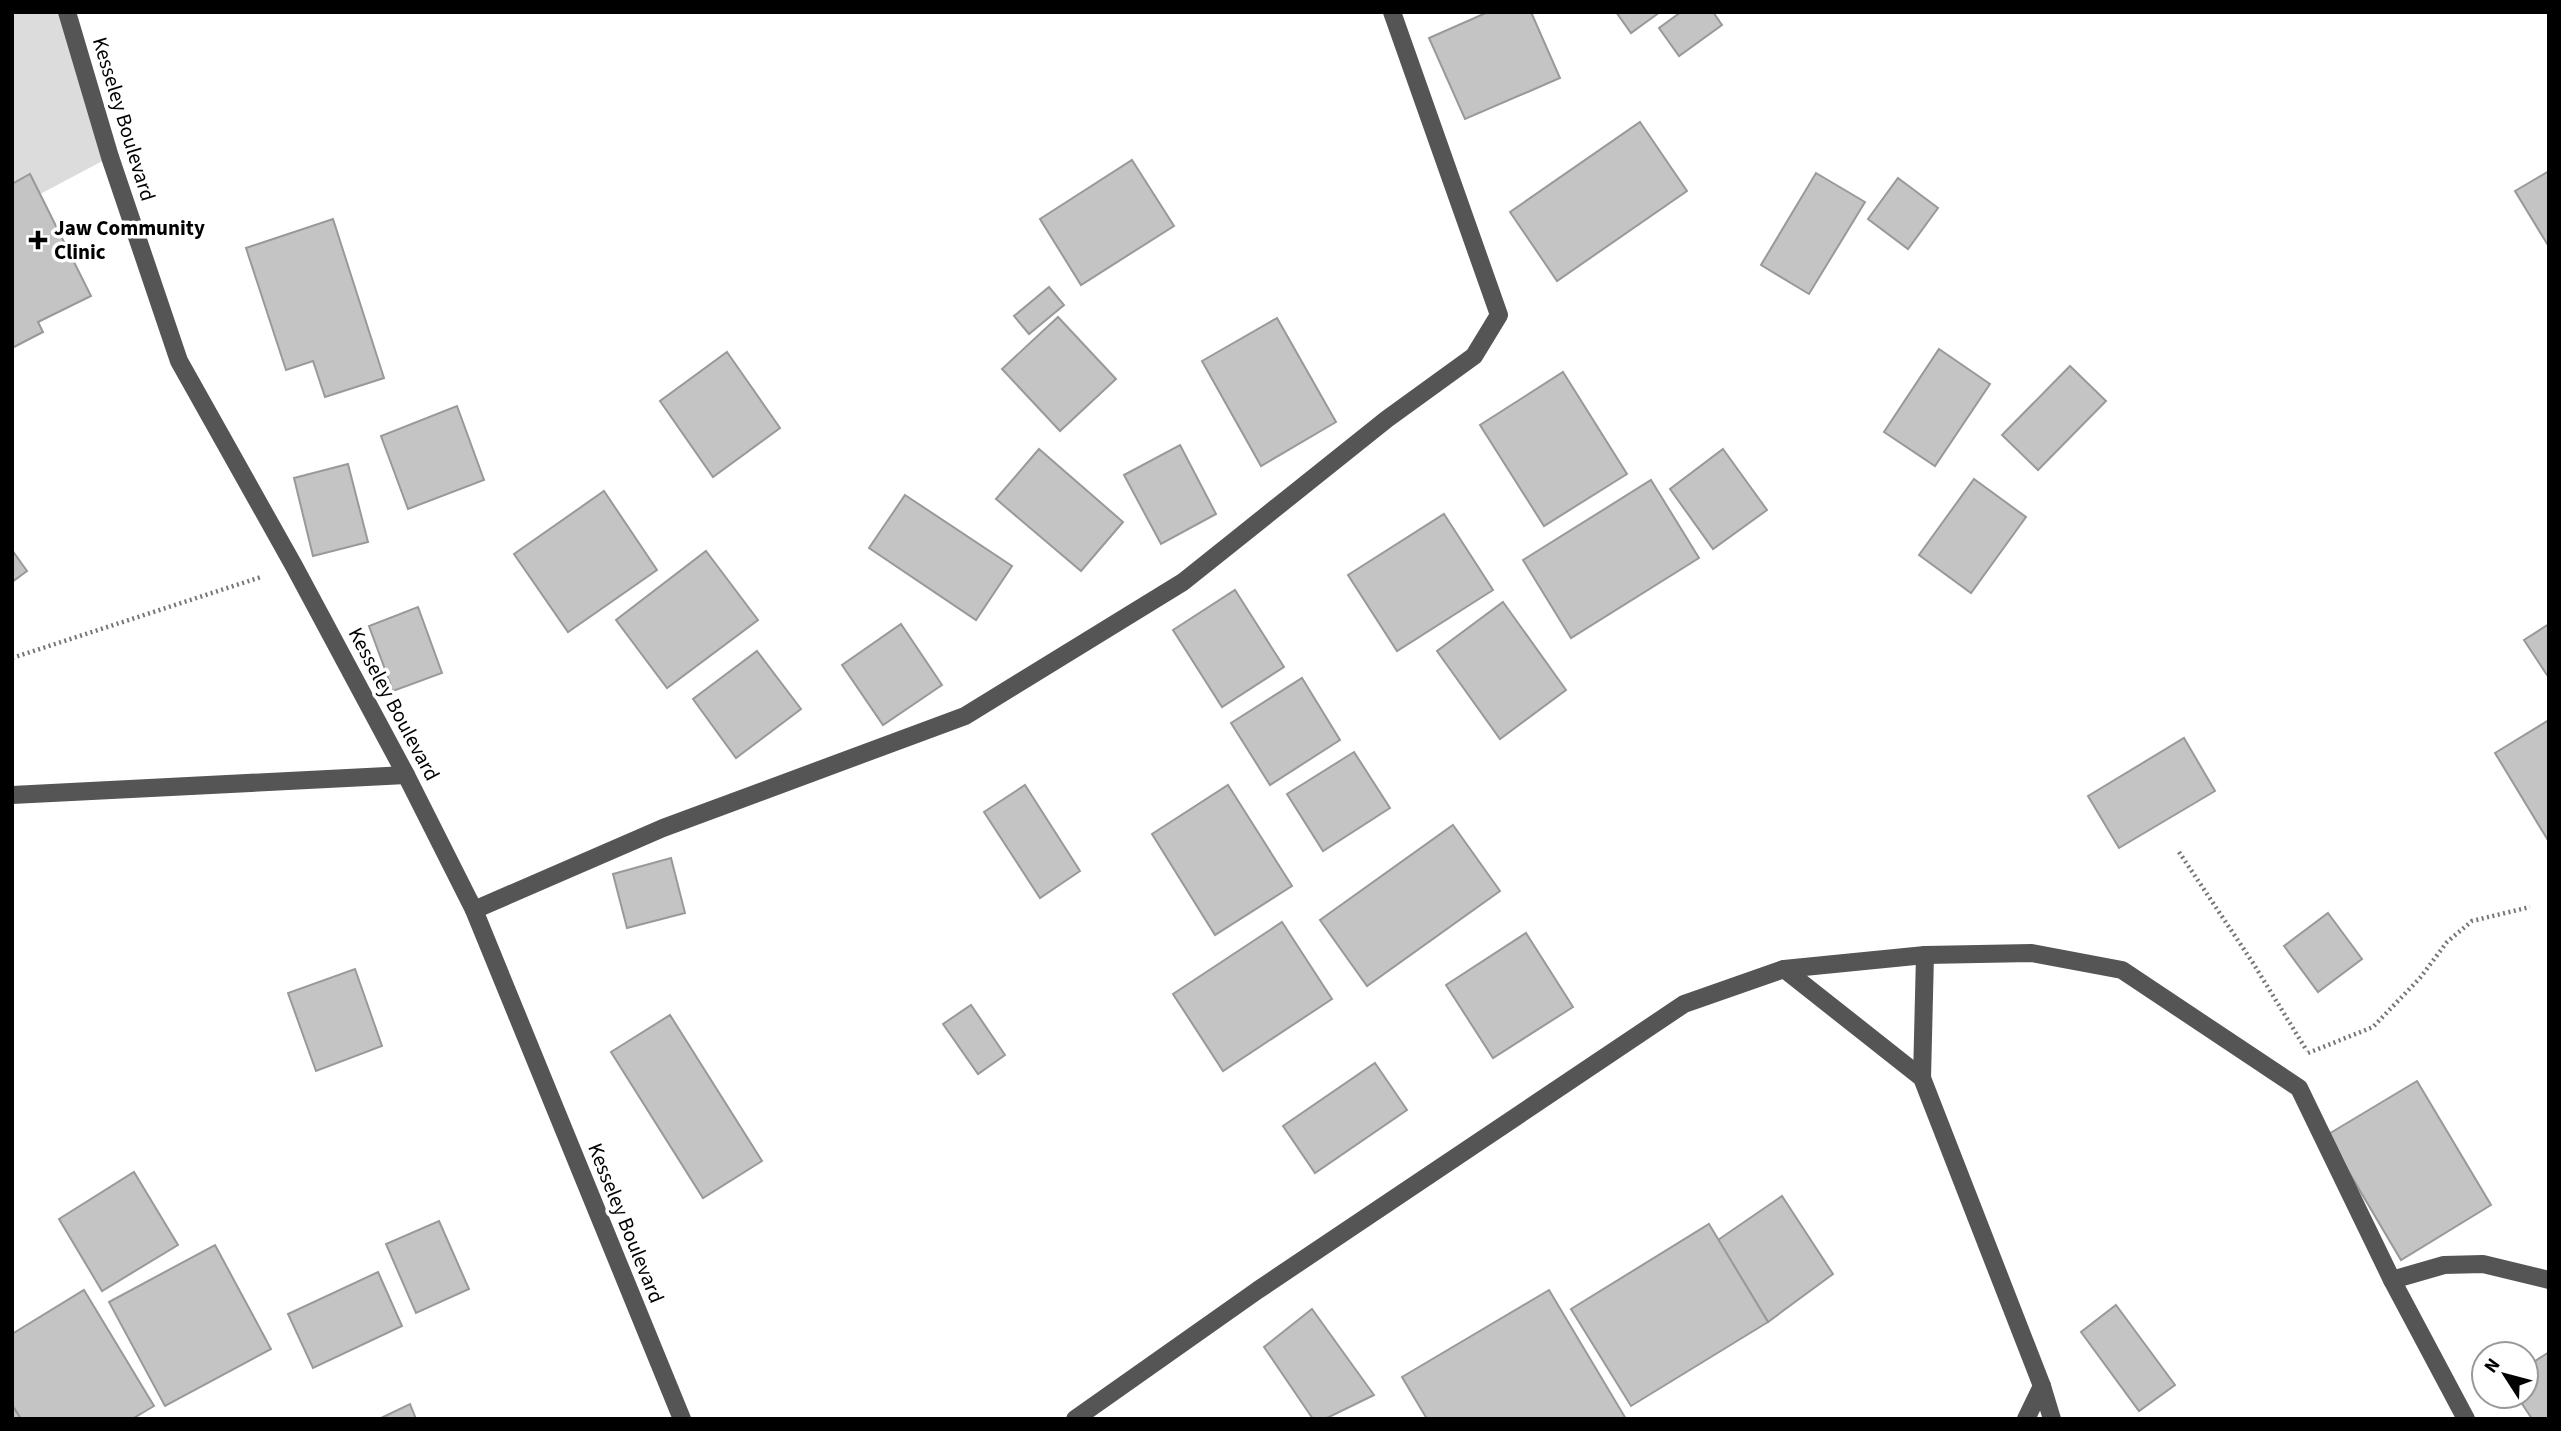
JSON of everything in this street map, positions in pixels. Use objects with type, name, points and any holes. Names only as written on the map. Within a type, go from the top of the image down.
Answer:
[{"type":"street","name":"Kesseley Boulevard","points":[[67,12],[110,157],[179,361],[294,566],[406,775],[474,911],[682,1419]]},
{"type":"street","points":[[474,911],[663,828],[964,716],[1184,582],[1387,419],[1474,356],[1499,314],[1392,12]]},
{"type":"street","points":[[12,795],[406,775]]},
{"type":"street","points":[[1075,1419],[1258,1290],[1685,1004],[1784,969],[1925,955],[2032,953],[2122,970],[2299,1088],[2392,1280],[2466,1419]]},
{"type":"street","points":[[1925,955],[1922,1078],[2042,1386],[2052,1419]]},
{"type":"street","points":[[1784,969],[1922,1078]]},
{"type":"street","points":[[2392,1280],[2444,1265],[2483,1264],[2549,1280]]},
{"type":"street","points":[[2025,1419],[2042,1386]]},
{"type":"path","points":[[12,658],[294,566]]},
{"type":"path","points":[[2179,852],[2308,1052],[2299,1088]]},
{"type":"path","points":[[2308,1052],[2372,1027],[2420,978],[2446,942],[2472,921],[2530,907]]},
{"type":"shaded area","points":[[12,12],[67,12],[110,157],[12,209]]},
{"type":"building","points":[[1488,12],[1531,12],[1560,78],[1465,119],[1429,38]]},
{"type":"building","points":[[1616,12],[1660,12],[1631,33]]},
{"type":"building","points":[[1681,12],[1713,12],[1722,25],[1679,56],[1659,28]]},
{"type":"building","points":[[1640,122],[1687,191],[1557,281],[1510,212]]},
{"type":"building","points":[[1132,160],[1174,226],[1081,285],[1040,219]]},
{"type":"building","points":[[2549,171],[2549,247],[2515,191]]},
{"type":"building","points":[[1816,173],[1865,202],[1809,294],[1761,265]]},
{"type":"building","name":"Jaw Community Clinic","points":[[30,174],[91,296],[38,322],[43,332],[12,348],[12,184]]},
{"type":"building","points":[[1898,178],[1938,208],[1908,249],[1868,219]]},
{"type":"building","points":[[333,219],[384,378],[325,397],[313,361],[286,370],[246,248]]},
{"type":"building","points":[[1049,287],[1064,305],[1029,334],[1014,316]]},
{"type":"building","points":[[1058,317],[1116,379],[1060,431],[1002,369]]},
{"type":"building","points":[[1277,318],[1336,422],[1261,466],[1202,361]]},
{"type":"building","points":[[1939,349],[1990,384],[1935,466],[1884,432]]},
{"type":"building","points":[[727,352],[780,428],[713,477],[660,401]]},
{"type":"building","points":[[2070,366],[2106,401],[2038,470],[2002,435]]},
{"type":"building","points":[[1563,372],[1627,474],[1544,526],[1480,425]]},
{"type":"building","points":[[457,406],[484,480],[408,509],[381,436]]},
{"type":"building","points":[[1180,445],[1216,514],[1161,544],[1124,475]]},
{"type":"building","points":[[1039,449],[1123,522],[1081,571],[996,499]]},
{"type":"building","points":[[1723,449],[1767,510],[1713,549],[1670,489]]},
{"type":"building","points":[[348,464],[368,542],[313,556],[294,478]]},
{"type":"building","points":[[1974,479],[2026,517],[1971,593],[1919,555]]},
{"type":"building","points":[[1651,480],[1699,558],[1571,638],[1523,560]]},
{"type":"building","points":[[604,491],[657,570],[568,632],[514,554]]},
{"type":"building","points":[[905,495],[1012,566],[976,620],[869,548]]},
{"type":"building","points":[[1444,514],[1493,590],[1397,651],[1348,575]]},
{"type":"building","points":[[12,550],[27,571],[12,582]]},
{"type":"building","points":[[706,551],[758,620],[667,688],[616,620]]},
{"type":"building","points":[[1235,590],[1284,667],[1222,707],[1173,630]]},
{"type":"building","points":[[1503,602],[1566,690],[1500,739],[1437,651]]},
{"type":"building","points":[[418,607],[442,673],[393,691],[369,626]]},
{"type":"building","points":[[901,624],[942,685],[883,725],[842,665]]},
{"type":"building","points":[[2549,624],[2549,678],[2524,640]]},
{"type":"building","points":[[757,651],[801,709],[736,758],[693,699]]},
{"type":"building","points":[[1302,678],[1340,740],[1270,785],[1231,723]]},
{"type":"building","points":[[2549,720],[2549,842],[2495,753]]},
{"type":"building","points":[[2184,738],[2215,791],[2119,848],[2088,796]]},
{"type":"building","points":[[1354,752],[1390,808],[1323,851],[1287,794]]},
{"type":"building","points":[[1025,785],[1080,871],[1040,898],[984,812]]},
{"type":"building","points":[[1228,785],[1292,886],[1215,935],[1152,834]]},
{"type":"building","points":[[1453,825],[1500,891],[1367,986],[1320,920]]},
{"type":"building","points":[[671,858],[685,913],[627,928],[613,874]]},
{"type":"building","points":[[2328,913],[2362,959],[2318,992],[2284,946]]},
{"type":"building","points":[[1282,922],[1332,999],[1223,1071],[1173,994]]},
{"type":"building","points":[[1526,933],[1573,1007],[1493,1058],[1446,985]]},
{"type":"building","points":[[355,969],[382,1046],[316,1071],[288,993]]},
{"type":"building","points":[[971,1005],[1005,1055],[978,1074],[943,1024]]},
{"type":"building","points":[[670,1015],[762,1161],[703,1198],[611,1052]]},
{"type":"building","points":[[1375,1063],[1407,1110],[1315,1173],[1283,1126]]},
{"type":"building","points":[[2417,1081],[2491,1205],[2401,1260],[2327,1135]]},
{"type":"building","points":[[134,1172],[178,1245],[102,1291],[59,1219]]},
{"type":"building","points":[[1782,1196],[1833,1274],[1768,1322],[1718,1240]]},
{"type":"building","points":[[439,1221],[469,1289],[416,1313],[386,1244]]},
{"type":"building","points":[[1709,1224],[1768,1322],[1631,1406],[1571,1309]]},
{"type":"building","points":[[215,1245],[271,1349],[165,1406],[109,1302]]},
{"type":"building","points":[[378,1272],[402,1326],[313,1368],[288,1314]]},
{"type":"building","points":[[84,1290],[154,1406],[132,1419],[21,1419],[12,1405],[12,1334]]},
{"type":"building","points":[[1549,1290],[1626,1419],[1427,1419],[1402,1377]]},
{"type":"building","points":[[2116,1305],[2175,1385],[2139,1411],[2081,1332]]},
{"type":"building","points":[[1312,1309],[1374,1395],[1325,1419],[1313,1419],[1264,1347]]},
{"type":"building","points":[[2549,1352],[2549,1419],[2532,1419],[2526,1410],[2540,1410],[2540,1358]]},
{"type":"building","points":[[410,1404],[416,1419],[379,1419]]},
{"type":"building","points":[[12,1405],[21,1419],[12,1419]]},
{"type":"place","name":"Jaw Community Clinic","points":[[38,240]]}]
